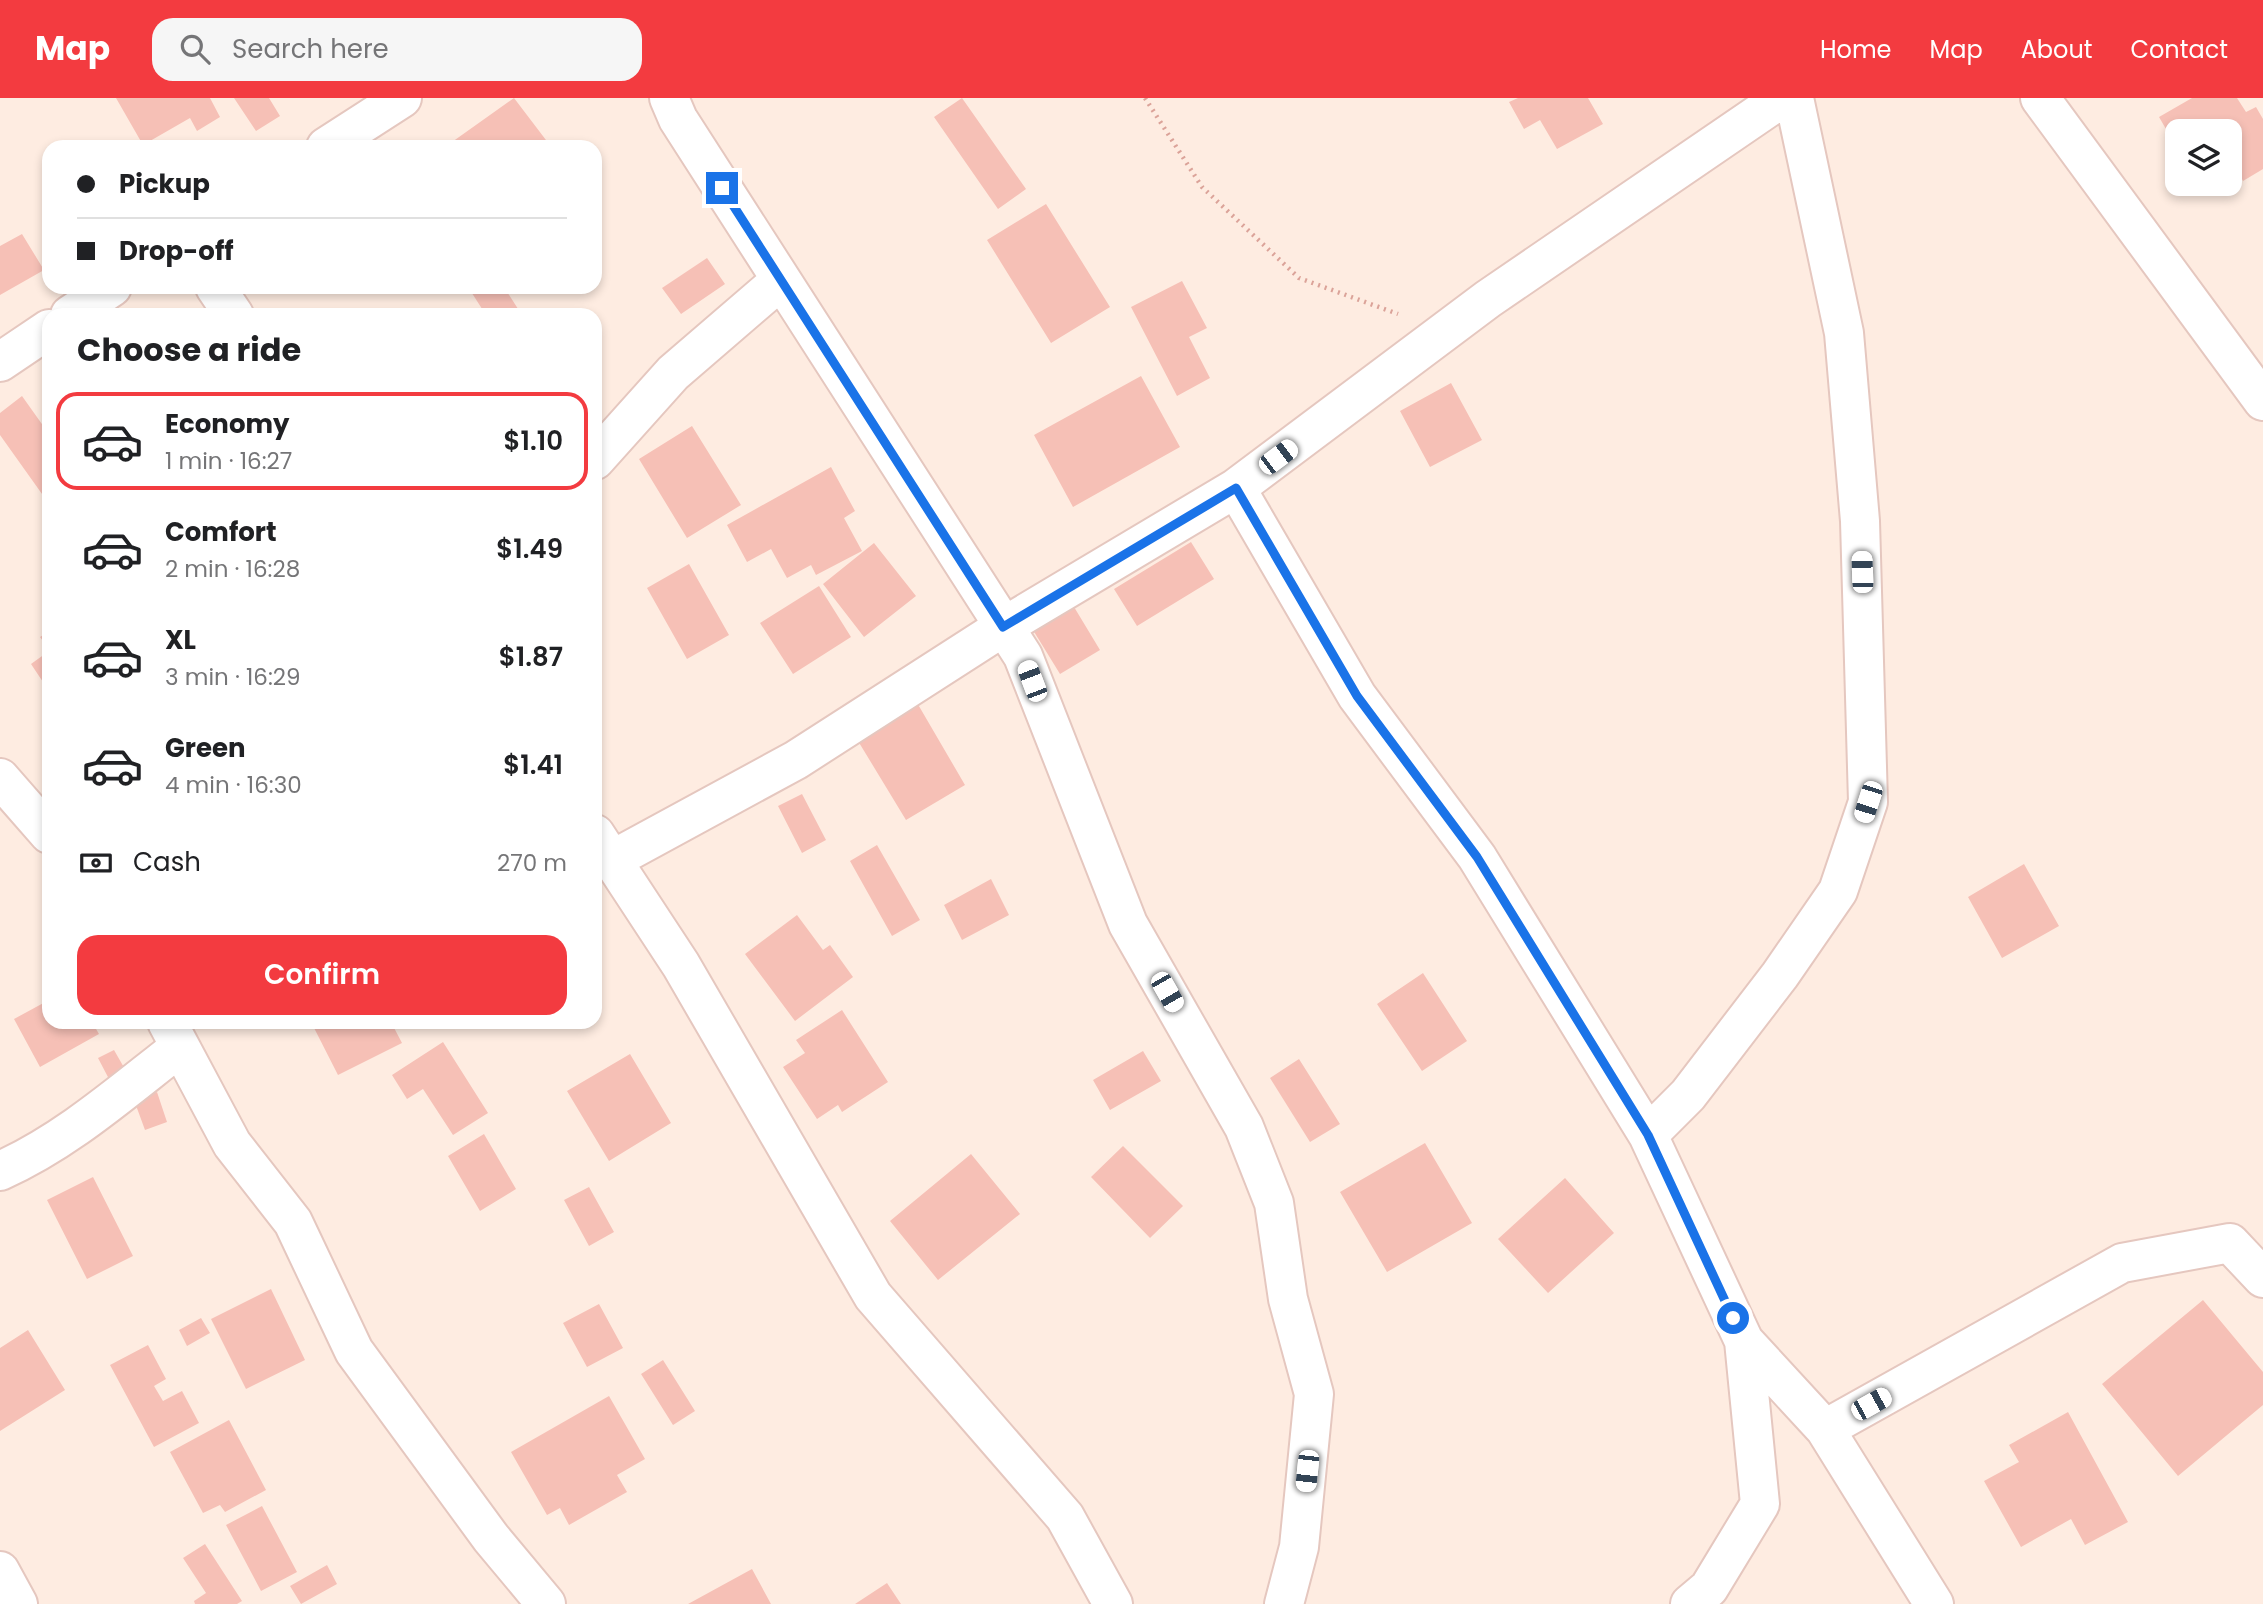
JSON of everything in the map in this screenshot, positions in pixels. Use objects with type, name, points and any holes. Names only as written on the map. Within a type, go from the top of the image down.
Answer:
[{"type":"street","points":[[337,140],[402,98]]},
{"type":"street","points":[[669,98],[678,119],[1023,656],[1128,924],[1244,1127],[1274,1203],[1288,1299],[1314,1394],[1298,1547],[1284,1604]]},
{"type":"street","points":[[1113,1604],[1065,1517],[873,1296],[681,965],[603,847],[796,760],[1003,627],[1236,488],[1488,299],[1782,98]]},
{"type":"street","points":[[1648,1135],[1688,1095],[1780,975],[1839,891],[1868,802],[1860,521],[1844,333],[1794,98]]},
{"type":"street","points":[[2040,98],[2263,401]]},
{"type":"street","points":[[602,452],[673,373],[781,279]]},
{"type":"street","points":[[80,308],[102,294]]},
{"type":"street","points":[[0,362],[42,334]]},
{"type":"street","points":[[1236,488],[1357,696],[1477,857],[1648,1135],[1744,1341],[1825,1429],[1934,1604]]},
{"type":"street","points":[[0,778],[42,826]]},
{"type":"street","points":[[0,1171],[66,1134],[174,1034],[232,1144],[293,1222],[354,1351],[491,1538],[546,1604]]},
{"type":"street","points":[[1825,1429],[2122,1263],[2230,1242],[2263,1279]]},
{"type":"street","points":[[1690,1604],[1709,1588],[1760,1504],[1744,1341]]},
{"type":"street","points":[[0,1571],[18,1604]]},
{"type":"path","points":[[1144,98],[1202,187],[1299,278],[1445,332]]},
{"type":"building","points":[[116,98],[210,98],[220,117],[197,131],[190,118],[152,140],[140,140]]},
{"type":"building","points":[[234,98],[269,98],[280,116],[256,131]]},
{"type":"building","points":[[514,98],[546,140],[455,140]]},
{"type":"building","points":[[962,98],[1026,189],[998,209],[934,117]]},
{"type":"building","points":[[1518,98],[1588,98],[1603,124],[1557,149],[1540,120],[1524,129],[1509,102]]},
{"type":"building","points":[[2192,98],[2237,98],[2246,112],[2256,107],[2263,119],[2263,169],[2243,181],[2242,119],[2165,119],[2165,127],[2159,117]]},
{"type":"building","points":[[1046,204],[1110,307],[1051,343],[987,240]]},
{"type":"building","points":[[22,234],[42,271],[0,295],[0,246]]},
{"type":"building","points":[[707,258],[725,284],[681,314],[662,288]]},
{"type":"building","points":[[1182,281],[1207,328],[1189,337],[1210,378],[1177,396],[1131,307]]},
{"type":"building","points":[[472,294],[508,294],[517,308],[482,308]]},
{"type":"building","points":[[1141,376],[1180,447],[1073,507],[1034,435]]},
{"type":"building","points":[[1451,383],[1482,440],[1430,467],[1400,411]]},
{"type":"building","points":[[22,396],[42,424],[42,494],[0,435],[0,413]]},
{"type":"building","points":[[692,426],[741,505],[687,538],[639,459]]},
{"type":"building","points":[[831,467],[855,511],[844,518],[862,551],[816,575],[811,565],[787,578],[771,549],[747,562],[727,525]]},
{"type":"building","points":[[1191,542],[1214,579],[1137,626],[1114,589]]},
{"type":"building","points":[[874,543],[916,596],[864,637],[823,584]]},
{"type":"building","points":[[689,564],[729,635],[687,659],[647,588]]},
{"type":"building","points":[[819,586],[851,637],[793,674],[760,623]]},
{"type":"building","points":[[1065,592],[1100,650],[1060,674],[1025,617]]},
{"type":"building","points":[[42,656],[42,680],[31,664]]},
{"type":"building","points":[[916,701],[965,785],[906,820],[855,736]]},
{"type":"building","points":[[802,794],[826,840],[802,853],[778,806]]},
{"type":"building","points":[[877,845],[920,920],[892,936],[850,861]]},
{"type":"building","points":[[2024,864],[2059,926],[2002,958],[1968,897]]},
{"type":"building","points":[[991,879],[1009,915],[962,940],[944,905]]},
{"type":"building","points":[[797,915],[823,950],[830,945],[853,977],[795,1021],[745,954]]},
{"type":"building","points":[[1423,973],[1467,1041],[1422,1071],[1377,1004]]},
{"type":"building","points":[[42,1004],[42,1029],[96,1029],[99,1034],[40,1067],[14,1019]]},
{"type":"building","points":[[842,1010],[888,1082],[842,1112],[838,1105],[817,1119],[783,1067],[805,1053],[796,1040]]},
{"type":"building","points":[[315,1029],[395,1029],[402,1043],[338,1075]]},
{"type":"building","points":[[443,1042],[488,1113],[453,1135],[423,1089],[407,1099],[392,1075]]},
{"type":"building","points":[[114,1050],[126,1071],[109,1079],[98,1058]]},
{"type":"building","points":[[1143,1051],[1161,1081],[1110,1110],[1093,1080]]},
{"type":"building","points":[[630,1054],[671,1123],[609,1161],[567,1091]]},
{"type":"building","points":[[1299,1059],[1340,1124],[1310,1142],[1270,1078]]},
{"type":"building","points":[[157,1092],[167,1122],[145,1130],[134,1100]]},
{"type":"building","points":[[484,1134],[516,1189],[480,1211],[448,1156]]},
{"type":"building","points":[[1425,1143],[1472,1223],[1387,1272],[1340,1192]]},
{"type":"building","points":[[1123,1146],[1183,1206],[1150,1238],[1091,1177]]},
{"type":"building","points":[[971,1154],[1020,1214],[938,1280],[890,1221]]},
{"type":"building","points":[[93,1177],[133,1256],[87,1279],[47,1200]]},
{"type":"building","points":[[1565,1178],[1614,1233],[1548,1293],[1498,1239]]},
{"type":"building","points":[[589,1187],[614,1232],[589,1246],[564,1200]]},
{"type":"building","points":[[271,1289],[305,1360],[246,1389],[211,1319]]},
{"type":"building","points":[[2203,1300],[2263,1372],[2263,1405],[2178,1476],[2102,1384]]},
{"type":"building","points":[[599,1304],[623,1348],[587,1367],[563,1323]]},
{"type":"building","points":[[201,1318],[210,1333],[187,1346],[179,1330]]},
{"type":"building","points":[[28,1330],[65,1390],[0,1431],[0,1348]]},
{"type":"building","points":[[148,1345],[166,1379],[154,1386],[163,1401],[182,1391],[199,1423],[154,1447],[110,1365]]},
{"type":"building","points":[[663,1360],[695,1411],[673,1425],[641,1374]]},
{"type":"building","points":[[609,1396],[645,1459],[617,1475],[627,1492],[569,1525],[560,1508],[547,1515],[511,1452]]},
{"type":"building","points":[[2068,1412],[2128,1522],[2085,1545],[2071,1519],[2021,1547],[1984,1481],[2019,1462],[2009,1445]]},
{"type":"building","points":[[229,1420],[266,1490],[225,1512],[220,1505],[203,1513],[170,1452]]},
{"type":"building","points":[[262,1506],[297,1572],[261,1591],[226,1525]]},
{"type":"building","points":[[205,1544],[242,1601],[237,1604],[195,1604],[194,1601],[206,1593],[183,1558]]},
{"type":"building","points":[[327,1565],[337,1584],[301,1604],[290,1586]]},
{"type":"building","points":[[752,1569],[771,1604],[688,1604]]},
{"type":"building","points":[[887,1583],[901,1604],[855,1604]]},
{"type":"route","points":[[722,188],[1003,627],[1236,488],[1357,696],[1477,857],[1648,1135],[1733,1318]]}]
